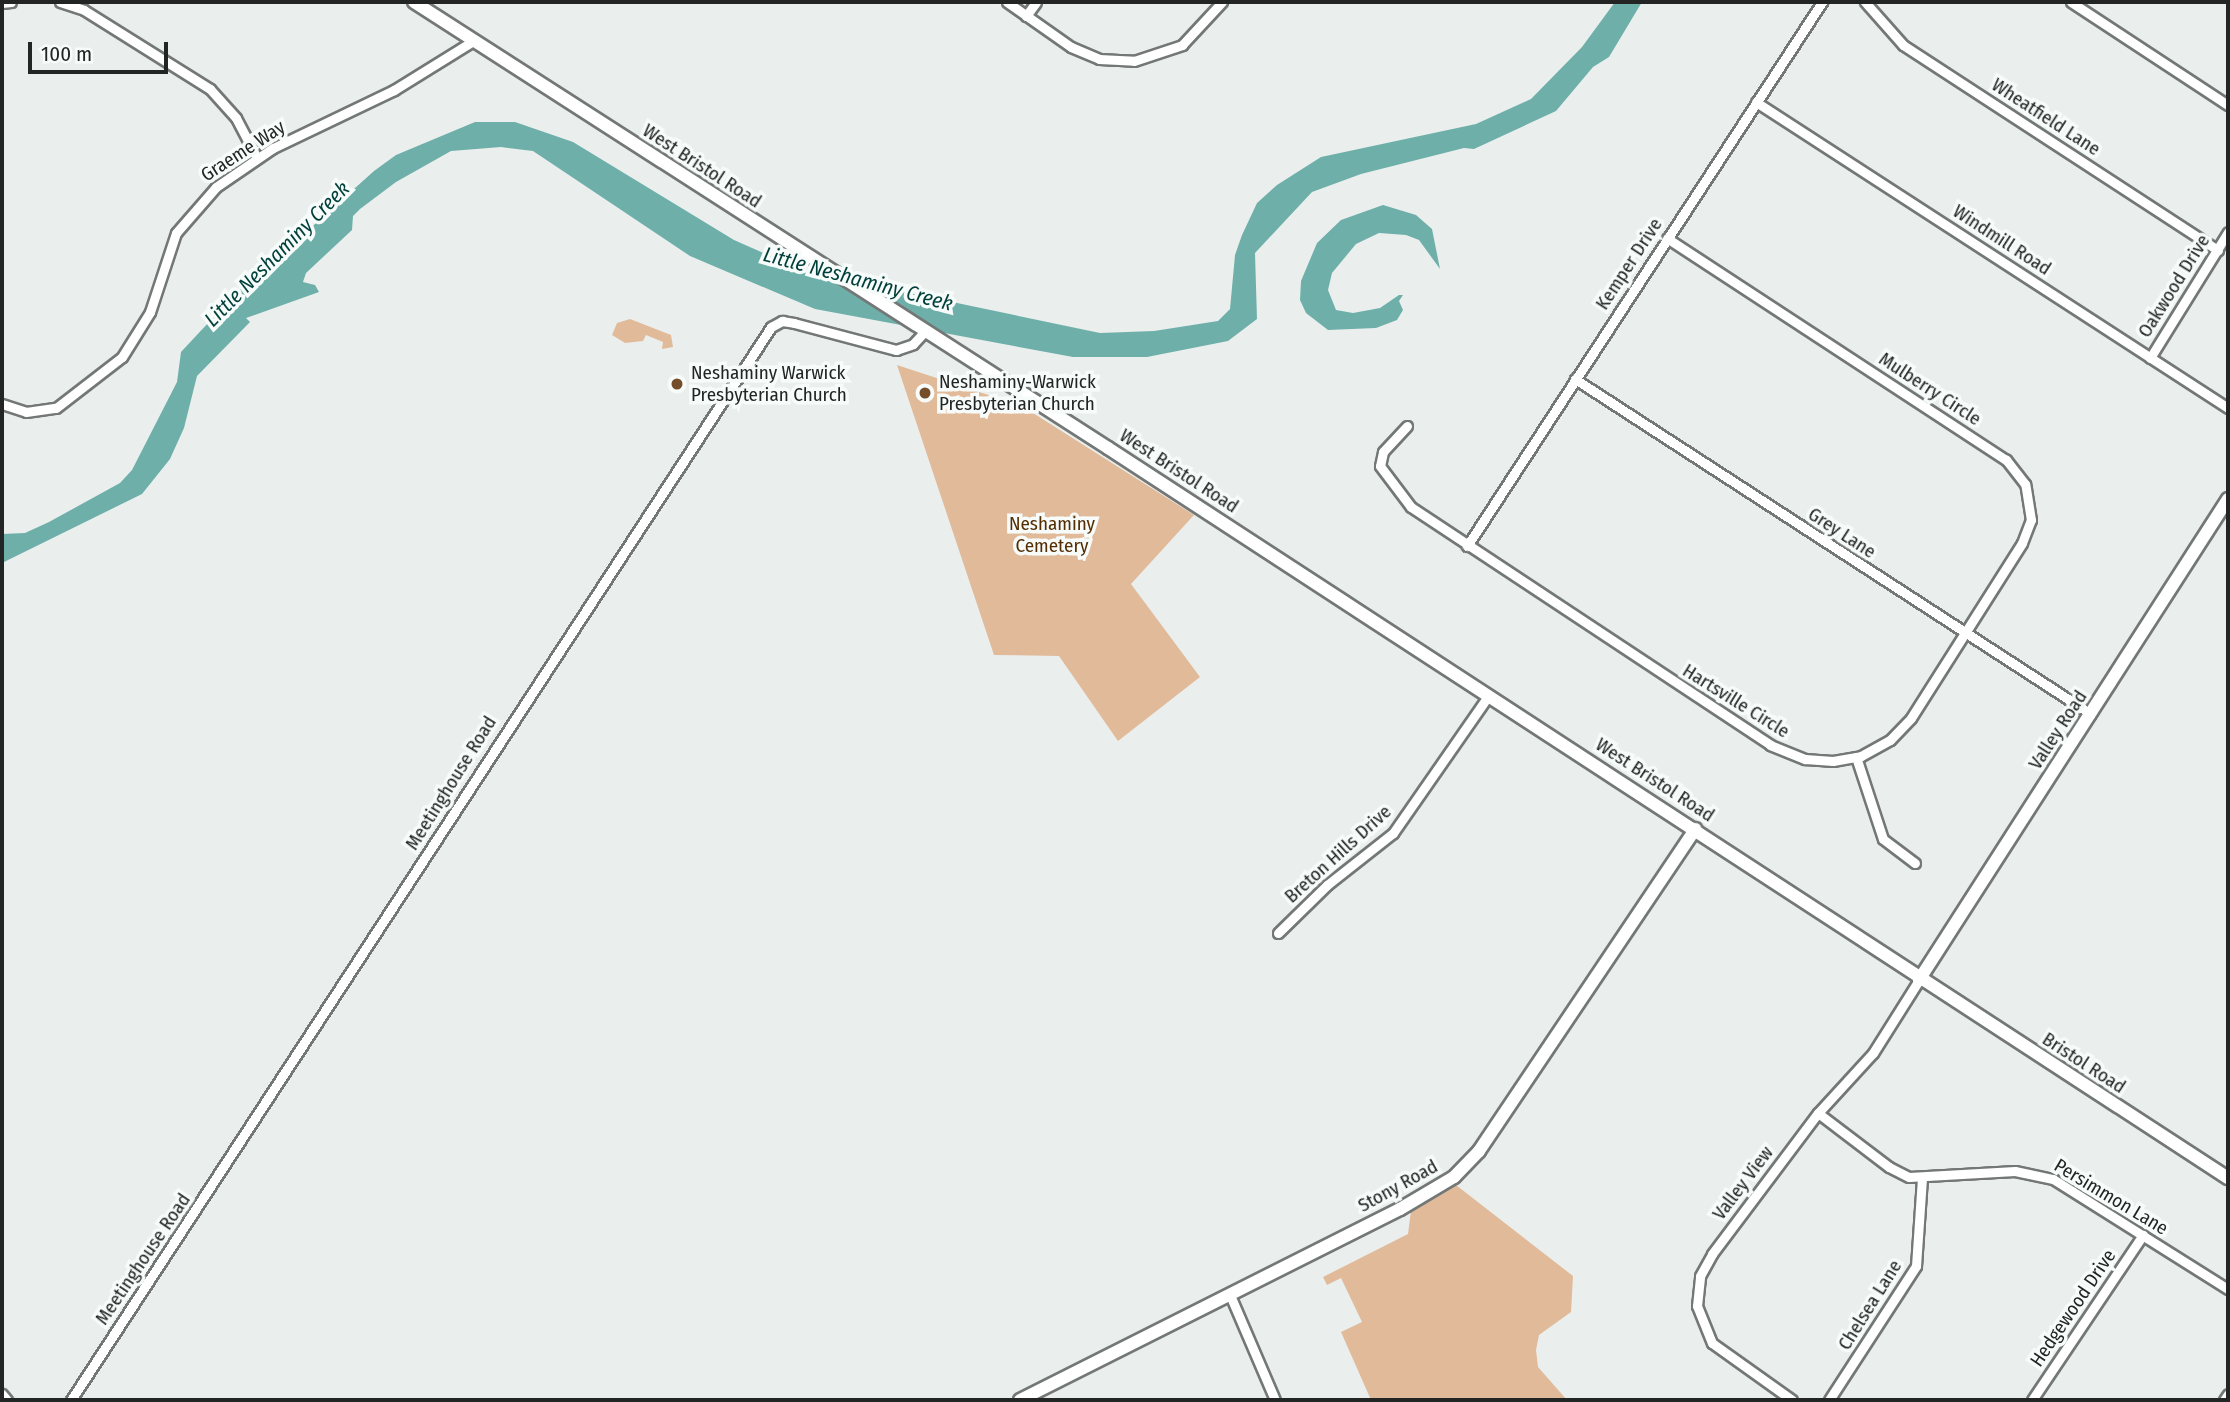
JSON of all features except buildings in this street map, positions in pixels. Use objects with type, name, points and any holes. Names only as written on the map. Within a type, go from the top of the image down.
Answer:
[{"type":"main road","name":"West Bristol Road","points":[[414,2],[1489,695],[1920,980]]},
{"type":"main road","name":"Valley Road","points":[[1920,980],[2228,499]]},
{"type":"main road","name":"Stony Road","points":[[1020,1400],[1437,1190],[1462,1170],[1695,829]]},
{"type":"main road","name":"Bristol Road","points":[[1920,980],[2228,1178]]},
{"type":"street","points":[[2,3],[11,2]]},
{"type":"street","points":[[60,2],[84,10],[210,89],[236,118],[257,158]]},
{"type":"street","points":[[1007,2],[1087,55],[1134,61],[1182,45],[1222,2]]},
{"type":"street","points":[[1026,16],[1036,2]]},
{"type":"street","name":"Kemper Drive","points":[[1467,546],[1822,2]]},
{"type":"street","name":"Wheatfield Lane","points":[[1865,2],[1903,45],[2218,250]]},
{"type":"street","points":[[2071,2],[2228,105]]},
{"type":"street","name":"Graeme Way","points":[[2,404],[26,412],[45,411],[78,395],[108,370],[145,322],[167,251],[187,216],[208,194],[257,158],[394,90],[473,41]]},
{"type":"street","name":"Windmill Road","points":[[1756,102],[2228,408]]},
{"type":"street","name":"Oakwood Drive","points":[[2150,358],[2228,232]]},
{"type":"street","name":"Mulberry Circle","points":[[1667,239],[2006,460],[2021,476],[2031,507],[2029,528],[1965,633]]},
{"type":"street","name":"Meetinghouse Road","points":[[71,1400],[771,327],[782,321],[794,323],[896,350],[913,344],[925,330]]},
{"type":"street","name":"Grey Lane","points":[[1575,379],[2091,714]]},
{"type":"street","name":"Hartsville Circle","points":[[1407,426],[1382,452],[1383,473],[1411,507],[1781,751],[1819,761],[1856,757],[1889,740],[1911,718],[1965,633]]},
{"type":"street","name":"Breton Hills Drive","points":[[1278,933],[1327,886],[1393,833],[1489,695]]},
{"type":"street","points":[[1856,757],[1882,839],[1915,863]]},
{"type":"street","name":"Valley View","points":[[1792,1400],[1713,1343],[1700,1321],[1698,1286],[1712,1254],[1818,1113],[1873,1053],[1920,980]]},
{"type":"street","name":"Persimmon Lane","points":[[1818,1113],[1889,1167],[1922,1178],[2015,1171],[2041,1175],[2228,1289]]},
{"type":"street","name":"Chelsea Lane","points":[[1829,1400],[1916,1266],[1922,1178]]},
{"type":"street","name":"Hedgewood Drive","points":[[2032,1400],[2143,1235]]},
{"type":"street","points":[[1230,1295],[1275,1400]]},
{"type":"street","points":[[2,1394],[7,1400]]},
{"type":"street","points":[[2224,1400],[2228,1394]]},
{"type":"green space","points":[[630,319],[671,335],[673,347],[662,349],[663,342],[646,335],[643,341],[625,343],[612,335],[617,323]]},
{"type":"green space","name":"Neshaminy Cemetery","points":[[897,365],[1022,406],[1194,515],[1131,584],[1200,677],[1118,741],[1059,656],[994,655]]},
{"type":"green space","points":[[1456,1185],[1573,1276],[1571,1312],[1539,1335],[1536,1350],[1538,1367],[1567,1400],[1371,1400],[1341,1332],[1362,1322],[1341,1278],[1327,1285],[1323,1277],[1408,1234],[1411,1211]]},
{"type":"water","points":[[1615,2],[1642,2],[1609,57],[1593,67],[1556,111],[1474,149],[1464,148],[1361,174],[1312,192],[1255,253],[1257,319],[1228,341],[1147,357],[1073,357],[815,309],[690,256],[533,151],[501,147],[451,151],[396,182],[353,216],[352,230],[306,273],[303,282],[315,285],[319,292],[246,318],[250,322],[197,376],[184,428],[170,459],[142,494],[2,563],[2,534],[25,533],[49,522],[120,483],[132,470],[177,382],[181,352],[238,291],[287,258],[296,241],[374,171],[396,155],[475,122],[515,122],[573,142],[734,240],[804,271],[1100,333],[1154,331],[1218,321],[1230,309],[1235,255],[1242,235],[1257,203],[1277,185],[1321,157],[1476,124],[1531,99],[1582,47]]},
{"type":"water","points":[[1383,205],[1416,215],[1432,229],[1440,269],[1419,240],[1406,235],[1379,233],[1356,244],[1332,273],[1328,290],[1336,310],[1353,313],[1380,308],[1403,295],[1399,301],[1403,310],[1397,320],[1376,328],[1328,330],[1306,313],[1300,300],[1301,281],[1317,243],[1341,220]]},
{"type":"place","name":"Neshaminy Warwick Presbyterian Church","points":[[677,384]]},
{"type":"place","name":"Neshaminy-Warwick Presbyterian Church","points":[[925,393]]},
{"type":"water label","name":"Little Neshaminy Creek","points":[[277,254]]},
{"type":"water label","name":"Little Neshaminy Creek","points":[[858,279]]}]
